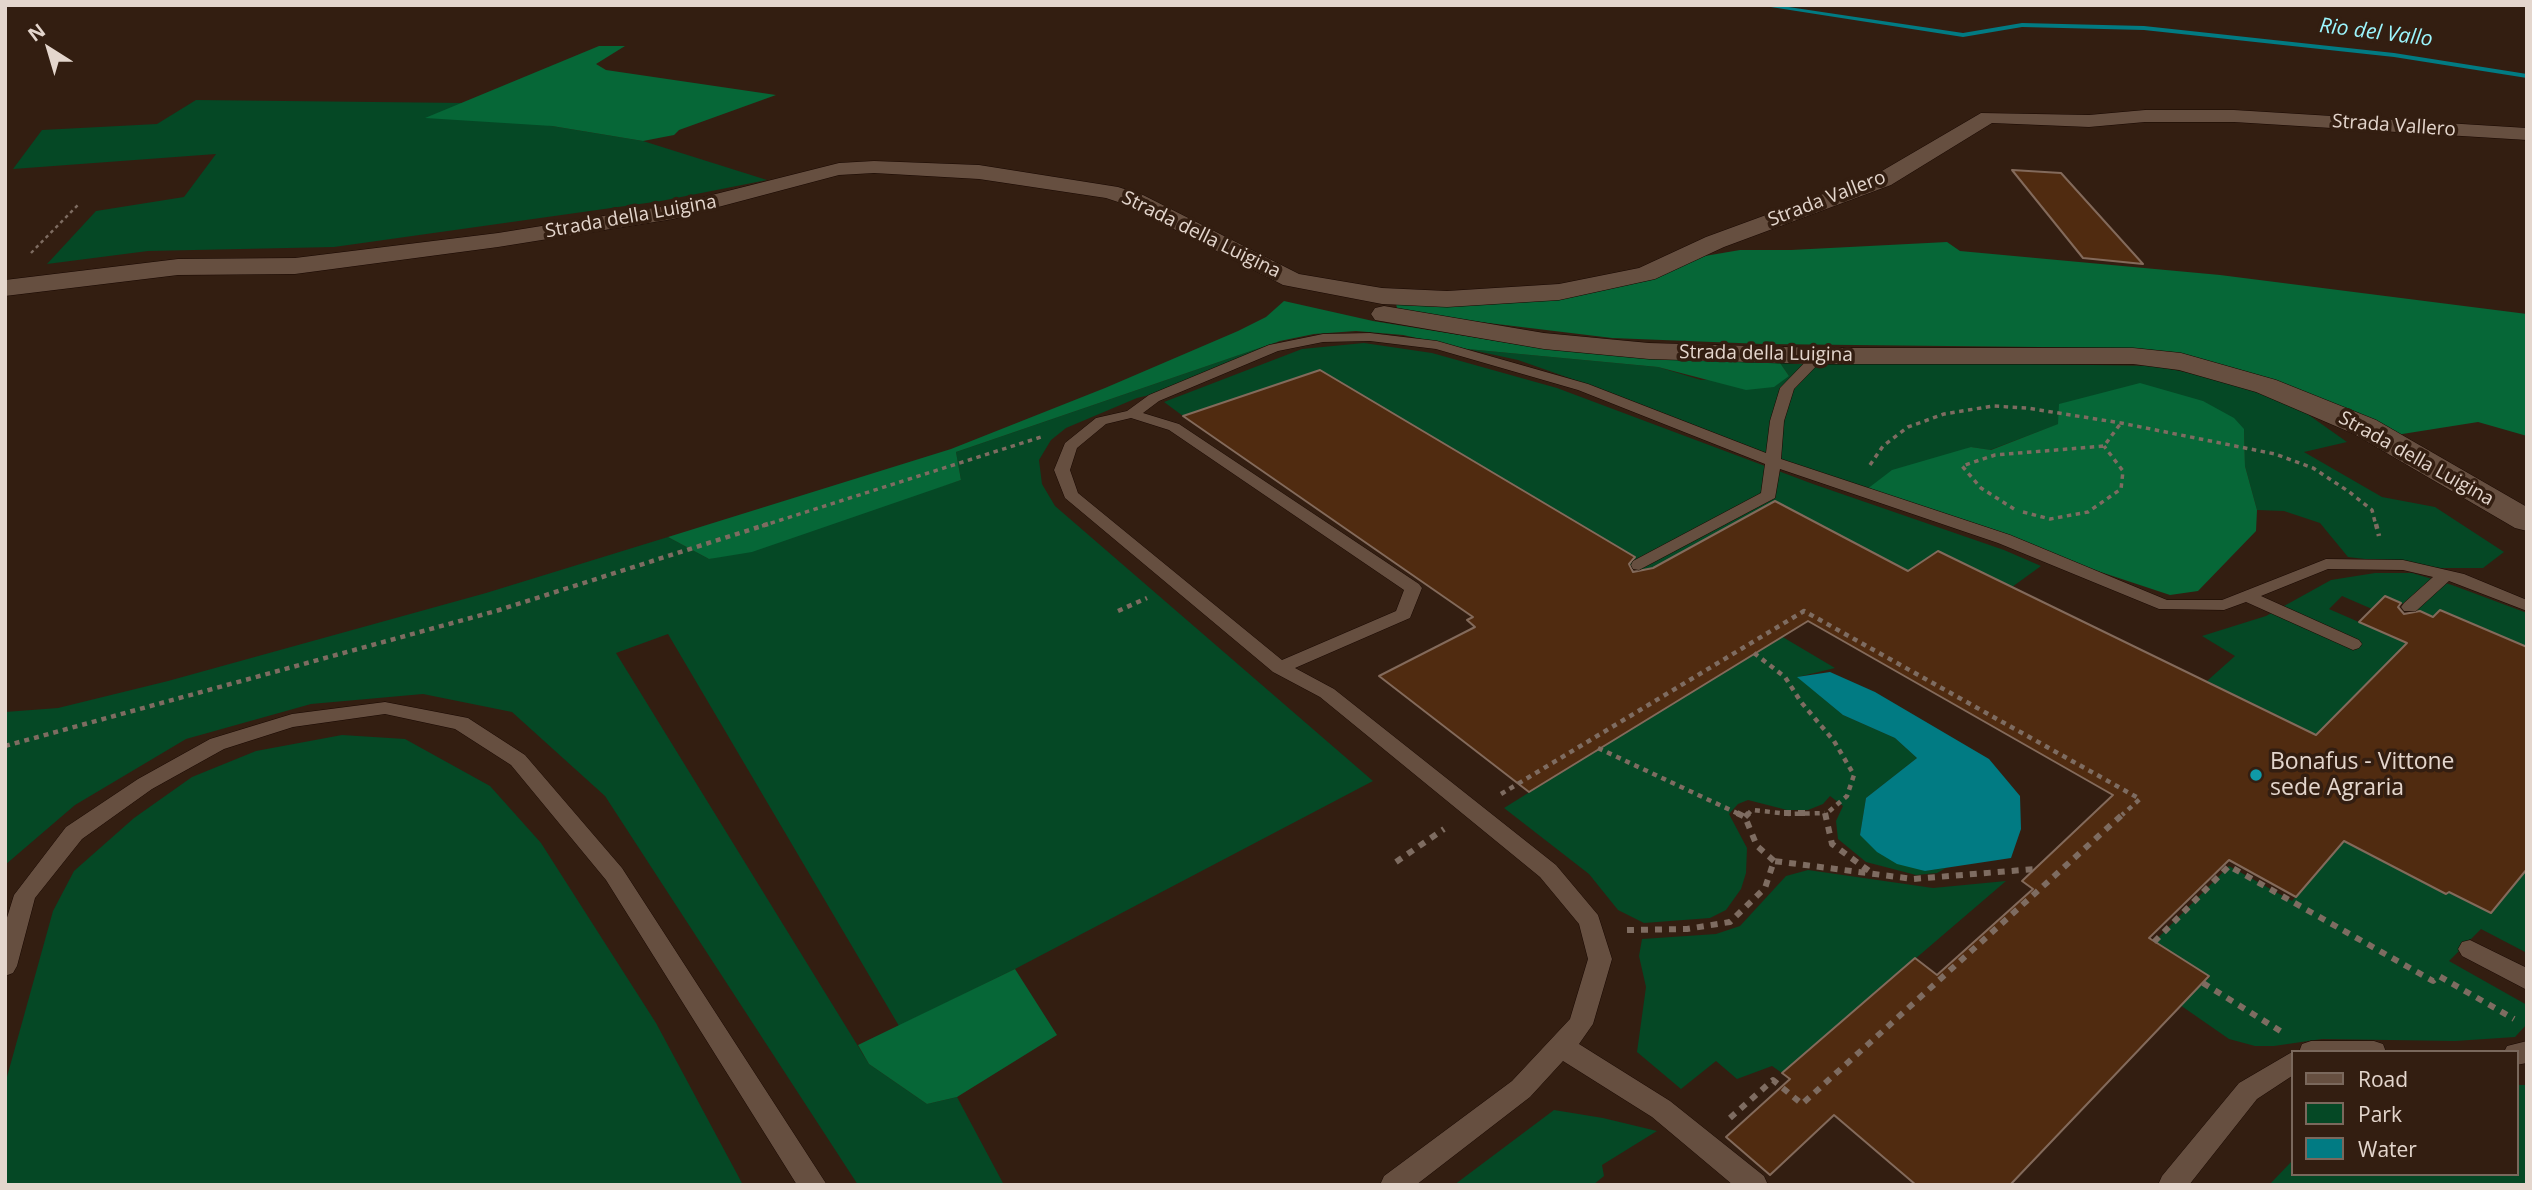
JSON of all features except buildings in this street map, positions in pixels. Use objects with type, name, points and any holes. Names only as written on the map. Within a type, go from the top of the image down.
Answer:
[{"type":"street","name":"Strada Vallero","points":[[1292,279],[1382,296],[1447,299],[1559,292],[1646,274],[1715,242],[1883,180],[1987,117],[2088,121],[2146,116],[2234,116],[2527,134]]},
{"type":"street","name":"Strada della Luigina","points":[[5,288],[178,267],[295,266],[498,240],[673,212],[839,170],[874,167],[979,172],[1110,192],[1135,200],[1292,279],[1303,294],[1313,299],[1509,336],[1596,348],[1819,356],[2121,356],[2181,362],[2266,386],[2365,427],[2527,521]]},
{"type":"lane","points":[[1394,1185],[1521,1089],[1581,1024],[1600,959],[1590,921],[1548,870],[1327,693],[1280,668],[1071,495],[1062,470],[1070,446],[1101,421],[1132,414],[1154,398],[1274,348],[1324,338],[1370,337],[1437,345],[1583,387],[1772,461],[2004,539],[2165,606],[2224,604],[2326,564],[2403,565],[2445,575],[2527,606]]},
{"type":"lane","points":[[1639,565],[1769,495],[1777,421],[1787,387],[1819,356]]},
{"type":"lane","points":[[1132,414],[1174,427],[1413,588],[1404,614],[1280,668]]},
{"type":"lane","points":[[2410,607],[2445,575]]},
{"type":"lane","points":[[2246,596],[2353,644]]},
{"type":"lane","points":[[5,966],[25,895],[74,832],[145,784],[205,751],[292,720],[385,708],[461,723],[518,760],[614,874],[813,1185]]},
{"type":"lane","points":[[2470,949],[2527,980]]},
{"type":"lane","points":[[1561,1046],[1661,1109],[1754,1185]]},
{"type":"lane","points":[[2172,1185],[2248,1091],[2290,1064]]},
{"type":"path","points":[[24,260],[79,204]]},
{"type":"path","points":[[1856,490],[1883,446],[1908,427],[1944,414],[1993,406],[2121,423],[2275,454],[2313,468],[2372,510],[2379,537],[2351,565]]},
{"type":"path","points":[[2104,446],[2123,471],[2121,489],[2088,512],[2050,519],[2017,510],[1981,488],[1962,466],[1995,455],[2104,446],[2121,423]]},
{"type":"path","points":[[5,746],[496,611],[720,537],[1039,439],[1047,432]]},
{"type":"path","points":[[1519,784],[1804,611],[2140,799],[1802,1104],[1773,1080],[1726,1123]]},
{"type":"path","points":[[1745,817],[1752,810],[1790,814],[1825,813],[1847,796],[1854,775],[1834,741],[1801,702],[1785,677],[1754,653]]},
{"type":"path","points":[[1598,748],[1745,817],[1757,846],[1774,861],[1913,879],[2035,869]]},
{"type":"path","points":[[1396,862],[1473,810]]},
{"type":"path","points":[[1825,813],[1832,844],[1872,873]]},
{"type":"path","points":[[1626,930],[1687,929],[1730,922],[1765,888],[1774,861]]},
{"type":"path","points":[[2154,942],[2227,865],[2433,981],[2438,976],[2526,1026]]},
{"type":"path","points":[[2203,982],[2298,1050]]},
{"type":"green space","points":[[599,46],[625,46],[596,64],[606,70],[776,95],[679,130],[674,135],[643,141],[552,126],[425,118]]},
{"type":"green space","points":[[196,100],[464,103],[552,126],[643,141],[767,180],[661,201],[334,247],[148,251],[47,264],[96,211],[184,197],[216,154],[13,169],[42,130],[157,124]]},
{"type":"green space","points":[[1947,242],[1960,251],[2220,275],[2527,314],[2527,436],[2478,422],[2396,435],[2129,348],[1763,344],[1612,338],[1398,312],[1395,300],[1558,296],[1699,257],[1740,250]]},
{"type":"green space","points":[[1284,301],[1373,321],[1521,345],[1778,360],[1789,376],[1774,387],[1746,390],[1658,367],[1467,349],[1403,335],[1356,331],[1314,334],[1280,341],[956,452],[961,480],[752,552],[709,559],[668,537],[951,449],[1105,388],[1238,331],[1266,317]]},
{"type":"green space","points":[[1280,341],[1162,392],[1137,398],[1066,428],[1051,440],[1039,460],[1042,484],[1055,506],[1373,781],[1015,969],[899,1026],[668,634],[616,653],[869,1064],[927,1104],[957,1097],[1004,1185],[858,1185],[605,796],[512,712],[423,694],[311,704],[186,739],[75,805],[5,865],[5,712],[58,708],[168,681],[486,593],[668,537],[709,559],[961,480],[956,452]]},
{"type":"green space","points":[[1364,343],[1432,353],[1557,388],[1813,484],[2004,550],[2041,566],[2012,587],[1938,551],[1908,571],[1774,501],[1643,574],[1628,565],[1630,562],[1320,370],[1183,416],[1164,402],[1302,349]]},
{"type":"green space","points":[[1467,349],[1658,367],[1701,380],[1789,376],[1778,360],[2157,366],[2221,380],[2296,406],[2347,442],[2304,452],[2382,497],[2435,507],[2504,552],[2483,568],[2441,568],[2348,557],[2320,523],[2284,511],[2257,510],[2245,466],[2244,429],[2059,424],[1990,450],[1971,447],[1864,491],[1609,392],[1518,360]]},
{"type":"green space","points":[[2140,383],[2203,401],[2234,418],[2244,429],[2245,466],[2257,510],[2256,531],[2198,591],[2170,595],[1862,493],[1892,470],[1971,447],[1991,450],[2058,424],[2059,404]]},
{"type":"green space","points":[[2375,573],[2412,573],[2527,613],[2527,647],[2440,610],[2433,617],[2385,596],[2372,609],[2342,596],[2329,609],[2407,643],[2329,722],[2357,764],[2279,716],[2207,681],[2235,656],[2202,636],[2266,616],[2331,580]]},
{"type":"green space","points":[[1781,636],[1835,668],[1798,677],[1843,715],[1895,738],[1917,758],[1866,798],[1860,835],[1925,871],[1946,868],[1937,873],[1916,875],[1866,862],[1838,839],[1836,821],[1843,806],[1830,796],[1823,804],[1808,810],[1787,810],[1748,800],[1738,804],[1729,814],[1747,848],[1746,873],[1741,889],[1726,910],[1710,918],[1644,923],[1618,910],[1589,874],[1504,808]]},
{"type":"green space","points":[[342,735],[405,739],[490,786],[541,843],[656,1023],[743,1185],[5,1185],[5,1084],[53,911],[74,871],[134,818],[192,777],[256,751]]},
{"type":"green space","points":[[2344,841],[2445,894],[2449,892],[2491,913],[2527,869],[2527,953],[2481,929],[2449,961],[2527,1005],[2527,1024],[2515,1037],[2455,1041],[2322,1039],[2255,1046],[2229,1039],[2180,1005],[2210,977],[2154,942],[2229,866],[2292,901]]},
{"type":"green space","points":[[1808,870],[1933,888],[2006,881],[1782,1073],[1772,1066],[1737,1079],[1716,1061],[1681,1089],[1637,1052],[1646,987],[1639,956],[1642,939],[1716,934],[1740,926],[1786,876]]},
{"type":"green space","points":[[1015,969],[1057,1035],[957,1097],[927,1104],[869,1064],[858,1045]]},
{"type":"green space","points":[[2518,1085],[2527,1085],[2527,1185],[2269,1185],[2290,1163],[2290,1176],[2518,1176]]},
{"type":"green space","points":[[1554,1110],[1657,1131],[1602,1165],[1604,1176],[1593,1185],[1454,1185]]},
{"type":"water","points":[[1830,672],[1875,692],[1989,759],[2020,796],[2021,829],[2011,858],[1925,871],[1897,864],[1877,852],[1860,835],[1866,798],[1917,758],[1895,738],[1843,715],[1797,677]]},
{"type":"waterway","name":"Rio del Vallo","points":[[1761,5],[1963,35],[2022,25],[2144,28],[2394,55],[2527,76]]},
{"type":"place","name":"Bonafus - Vittone sede Agraria","points":[[2256,775]]}]
